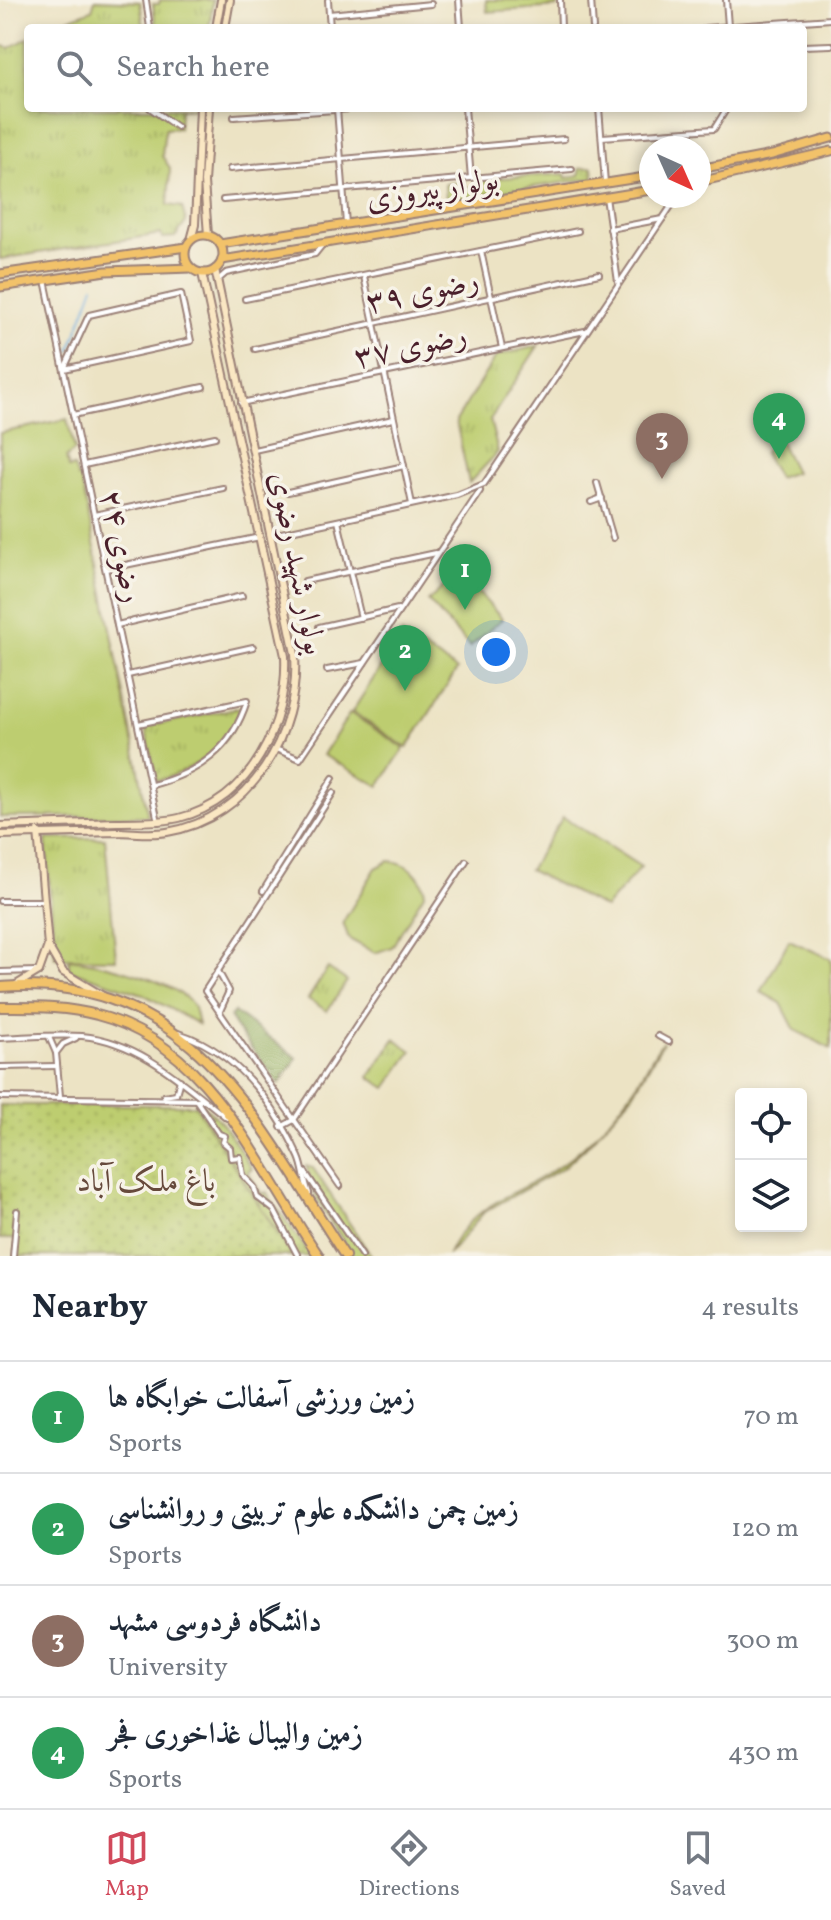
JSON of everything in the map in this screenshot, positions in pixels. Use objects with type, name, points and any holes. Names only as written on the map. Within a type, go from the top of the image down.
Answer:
[{"type":"highway","points":[[0,987],[79,991],[110,999],[143,1011],[178,1033],[223,1075],[345,1256]]},
{"type":"highway","points":[[0,1007],[64,1008],[100,1015],[165,1046],[190,1068],[235,1125],[319,1256]]},
{"type":"main road","points":[[711,167],[772,155],[831,138]]},
{"type":"main road","points":[[711,179],[831,151]]},
{"type":"main road","name":"بولوار پیروزی","points":[[220,244],[639,178]]},
{"type":"main road","points":[[605,183],[606,197]]},
{"type":"main road","name":"بولوار پیروزی","points":[[222,260],[639,192]]},
{"type":"main road","points":[[0,274],[188,244],[208,235],[220,244],[222,260],[215,269],[202,273],[191,268],[144,268],[0,287]]},
{"type":"main road","points":[[188,244],[184,255],[191,268]]},
{"type":"street","points":[[146,0],[149,24]]},
{"type":"street","points":[[217,24],[221,0]]},
{"type":"street","points":[[226,24],[230,0]]},
{"type":"street","points":[[328,0],[330,24]]},
{"type":"street","points":[[459,0],[461,24]]},
{"type":"street","points":[[560,0],[561,24]]},
{"type":"street","points":[[591,0],[593,24]]},
{"type":"street","points":[[726,0],[728,24]]},
{"type":"street","points":[[329,14],[431,4]]},
{"type":"street","points":[[767,24],[831,19]]},
{"type":"street","points":[[807,46],[831,45]]},
{"type":"street","points":[[156,112],[177,127]]},
{"type":"street","points":[[188,244],[200,112]]},
{"type":"street","points":[[208,235],[204,182],[209,112]]},
{"type":"street","points":[[234,117],[298,112]]},
{"type":"street","points":[[336,112],[346,226]]},
{"type":"street","points":[[465,112],[471,178]]},
{"type":"street","points":[[599,112],[605,183]]},
{"type":"street","points":[[602,137],[714,129],[725,112]]},
{"type":"street","points":[[230,169],[564,139]]},
{"type":"street","points":[[223,200],[572,169]]},
{"type":"street","points":[[606,197],[618,285]]},
{"type":"street","points":[[105,569],[338,521],[484,484],[670,208]]},
{"type":"street","points":[[610,229],[662,219]]},
{"type":"street","points":[[245,299],[578,231]]},
{"type":"street","points":[[216,282],[226,273],[315,254],[325,242]]},
{"type":"street","points":[[481,251],[502,348]]},
{"type":"street","name":"بولوار شهید رضوی","points":[[0,835],[150,833],[183,828],[220,810],[239,796],[278,750],[294,704],[297,679],[292,637],[215,269]]},
{"type":"street","name":"بولوار شهید رضوی","points":[[0,826],[158,822],[195,812],[232,788],[252,768],[277,724],[284,702],[285,656],[202,273]]},
{"type":"street","name":"رضوی ۳۹","points":[[255,349],[599,274]]},
{"type":"street","points":[[363,275],[412,504]]},
{"type":"street","name":"رضوی ۲۴","points":[[45,280],[158,822]]},
{"type":"street","points":[[181,294],[191,341],[64,369],[89,315],[181,294]]},
{"type":"street","name":"رضوی ۳۷","points":[[241,403],[587,331]]},
{"type":"street","points":[[73,415],[203,387]]},
{"type":"street","points":[[251,451],[394,419]]},
{"type":"street","points":[[84,465],[215,437]]},
{"type":"street","points":[[288,492],[404,466]]},
{"type":"street","points":[[597,483],[613,538]]},
{"type":"street","points":[[94,515],[223,488]]},
{"type":"street","points":[[278,750],[300,759],[480,491]]},
{"type":"street","points":[[591,502],[602,498]]},
{"type":"street","points":[[338,521],[361,618]]},
{"type":"street","points":[[305,581],[439,553]]},
{"type":"street","points":[[117,625],[242,596]]},
{"type":"street","points":[[319,627],[401,609]]},
{"type":"street","points":[[128,675],[253,647]]},
{"type":"street","points":[[327,670],[364,663]]},
{"type":"street","points":[[138,724],[247,701],[240,722],[208,761],[183,777],[151,786]]},
{"type":"street","points":[[263,891],[333,778]]},
{"type":"street","points":[[333,793],[205,991],[340,1186]]},
{"type":"street","points":[[14,986],[39,971],[48,946],[38,825]]},
{"type":"street","points":[[281,1127],[294,1120],[466,861]]},
{"type":"street","points":[[0,901],[44,901]]},
{"type":"street","points":[[48,946],[69,977],[110,999]]},
{"type":"street","points":[[0,972],[39,971]]},
{"type":"street","points":[[218,971],[229,991],[220,1012]]},
{"type":"street","points":[[178,1033],[205,1041],[240,1068],[362,1256]]},
{"type":"street","points":[[49,1036],[56,1053],[60,1096]]},
{"type":"street","points":[[0,1038],[83,1036],[135,1052],[179,1079],[235,1125]]},
{"type":"street","points":[[56,1053],[72,1038],[83,1036]]},
{"type":"street","points":[[658,1036],[669,1042]]},
{"type":"street","points":[[0,1067],[57,1066]]},
{"type":"street","points":[[158,1097],[176,1094],[179,1079]]},
{"type":"street","points":[[0,1097],[205,1100]]},
{"type":"street","points":[[196,1100],[219,1135],[225,1136],[223,1142],[230,1148],[231,1158],[240,1157],[242,1172],[254,1187],[257,1197],[274,1210],[298,1256]]},
{"type":"street","points":[[303,1169],[317,1214]]},
{"type":"street","points":[[13,1256],[17,1211]]},
{"type":"green space","points":[[95,0],[140,2],[143,24],[55,24],[92,10]]},
{"type":"green space","points":[[160,0],[213,0],[210,24],[156,24],[153,4],[159,4]]},
{"type":"green space","points":[[486,0],[557,0],[558,7],[487,12]]},
{"type":"green space","points":[[24,40],[24,112],[180,112],[179,128],[165,129],[162,156],[170,168],[168,205],[182,207],[186,222],[175,237],[162,238],[161,234],[0,259],[0,45],[10,48]]},
{"type":"green space","points":[[593,167],[594,178],[446,200],[445,184],[464,182],[465,188],[484,185],[483,179],[565,174],[566,178],[580,175],[580,168]]},
{"type":"green space","points":[[538,346],[490,420],[498,452],[469,483],[456,421],[496,356]]},
{"type":"green space","points":[[67,419],[75,450],[66,458],[69,468],[74,467],[78,478],[81,478],[148,816],[0,817],[0,433]]},
{"type":"green space","points":[[777,436],[795,472],[778,478],[764,453],[766,449],[774,449]]},
{"type":"green space","points":[[460,572],[502,619],[470,647],[428,601]]},
{"type":"green space","points":[[402,634],[457,670],[407,748],[352,712]]},
{"type":"green space","points":[[241,707],[229,734],[209,755],[185,770],[157,781],[145,727]]},
{"type":"green space","points":[[350,713],[404,748],[379,786],[323,755]]},
{"type":"green space","points":[[563,817],[641,867],[605,908],[529,870]]},
{"type":"green space","points":[[105,838],[116,959],[55,958],[46,839]]},
{"type":"green space","points":[[389,861],[412,870],[425,892],[392,947],[375,953],[349,939],[343,922],[376,868]]},
{"type":"green space","points":[[789,940],[831,959],[831,1049],[795,1030],[781,1003],[761,992]]},
{"type":"green space","points":[[69,959],[116,968],[171,988],[193,1006],[198,1024],[143,994],[69,970]]},
{"type":"green space","points":[[328,968],[347,981],[327,1011],[308,999]]},
{"type":"green space","points":[[234,1012],[297,1058],[279,1084],[234,1025],[230,1017]]},
{"type":"green space","points":[[395,1039],[412,1051],[386,1088],[369,1077]]},
{"type":"green space","points":[[663,1042],[633,1094],[584,1149],[561,1169],[484,1212],[447,1256],[456,1238],[482,1212],[561,1165],[593,1138],[629,1095]]},
{"type":"green space","points":[[196,1102],[214,1115],[228,1131],[252,1169],[248,1172],[262,1194],[266,1192],[311,1256],[292,1256],[195,1105]]},
{"type":"green space","name":"باغ ملک آباد","points":[[0,1105],[195,1105],[292,1256],[16,1256],[17,1239],[0,1239]]},
{"type":"green space","points":[[306,1166],[313,1168],[371,1256],[353,1256],[318,1202]]},
{"type":"waterway","points":[[70,351],[94,286]]},
{"type":"place","name":"زمین والیبال غذاخوری فجر","points":[[779,459]]},
{"type":"place","name":"دانشگاه فردوسی مشهد","points":[[662,479]]},
{"type":"place","name":"زمین ورزشی آسفالت خوابگاه ها","points":[[465,610]]},
{"type":"place","name":"زمین چمن دانشکده علوم تربیتی و روانشناسی","points":[[405,691]]}]
